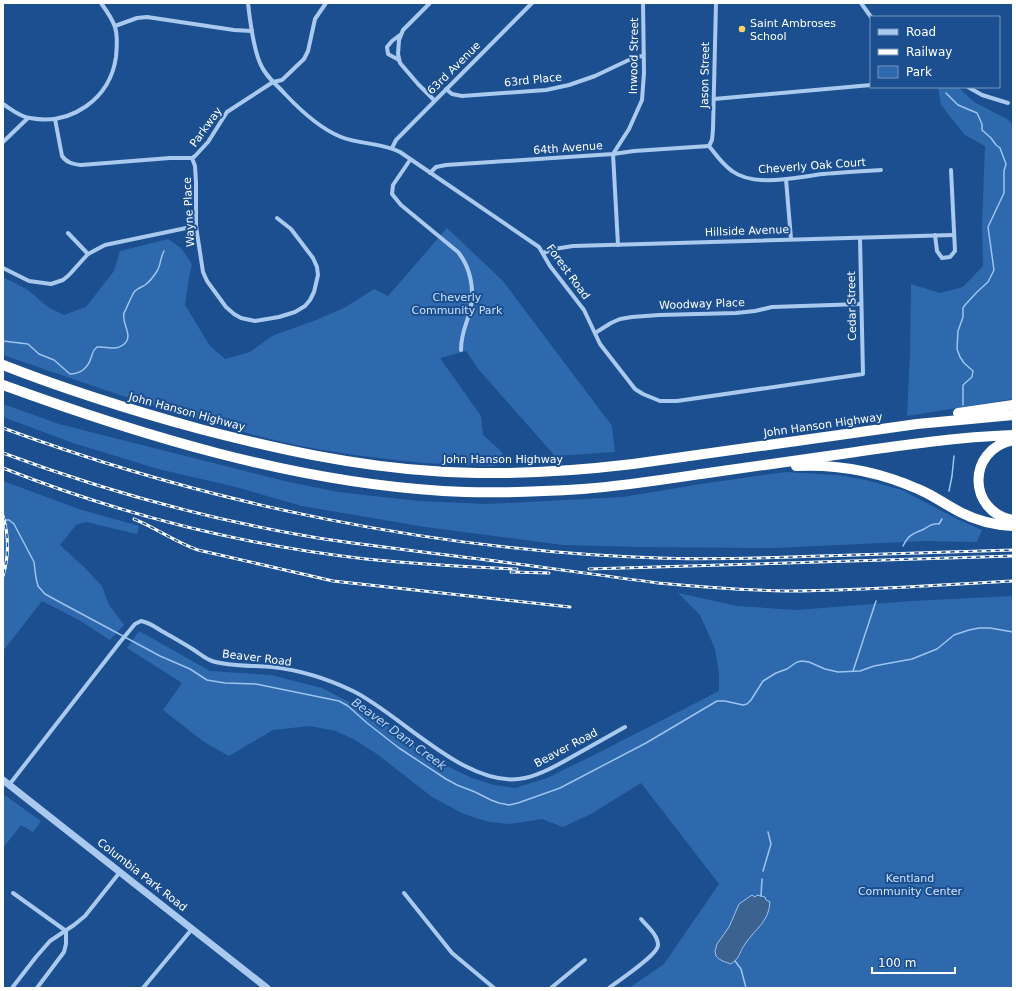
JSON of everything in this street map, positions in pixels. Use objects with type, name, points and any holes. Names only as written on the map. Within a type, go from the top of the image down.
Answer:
[{"type":"highway","name":"John Hanson Highway","points":[[3,365],[106,401],[169,420],[276,448],[348,462],[433,471],[514,473],[593,469],[888,428],[946,421],[1013,416]]},
{"type":"highway","points":[[3,385],[108,421],[224,454],[342,479],[403,487],[476,492],[557,490],[622,485],[912,444],[965,438],[1013,435]]},
{"type":"highway","points":[[888,428],[915,419],[1013,405]]},
{"type":"highway","points":[[1013,440],[998,445],[988,453],[980,466],[979,483],[983,498],[991,508],[1000,515],[1013,520]]},
{"type":"highway","points":[[738,469],[810,465],[861,470],[897,480],[918,489],[974,518],[997,524],[1013,526]]},
{"type":"street","points":[[3,104],[28,118],[55,119],[68,116],[86,107],[102,92],[110,77],[115,61],[117,44],[115,26],[101,3]]},
{"type":"street","name":"Forest Road","points":[[248,3],[259,62],[262,69],[273,82],[312,119],[329,132],[353,141],[367,144],[381,144],[392,148],[532,241],[543,253],[550,266],[584,310],[606,353],[635,389],[643,394],[660,400],[677,401],[863,374]]},
{"type":"street","name":"Parkway","points":[[55,119],[62,156],[70,163],[81,165],[170,158],[192,158],[203,148],[227,112],[273,82],[282,80],[304,59],[308,51],[315,19],[326,3]]},
{"type":"street","points":[[430,3],[387,47],[388,54],[399,60],[418,84],[434,100]]},
{"type":"street","name":"63rd Avenue","points":[[392,148],[396,140],[434,100],[532,3]]},
{"type":"street","name":"Inwood Street","points":[[613,154],[629,130],[642,100],[644,73],[643,3]]},
{"type":"street","name":"Jason Street","points":[[709,146],[713,136],[716,3]]},
{"type":"street","points":[[861,3],[870,16]]},
{"type":"street","points":[[115,26],[137,18],[147,17],[234,30],[252,31]]},
{"type":"street","points":[[399,60],[400,34]]},
{"type":"street","name":"63rd Place","points":[[446,89],[452,94],[462,96],[546,90],[580,82],[635,57],[643,56]]},
{"type":"street","points":[[714,100],[870,86]]},
{"type":"street","points":[[970,88],[982,95],[1008,103]]},
{"type":"street","points":[[3,142],[28,118]]},
{"type":"street","name":"64th Avenue","points":[[430,173],[436,167],[446,165],[709,146]]},
{"type":"street","name":"Cheverly Oak Court","points":[[709,146],[732,172],[757,180],[786,179],[857,171],[881,170]]},
{"type":"street","points":[[613,154],[618,245]]},
{"type":"street","name":"Wayne Place","points":[[192,158],[196,182],[196,226],[202,266],[207,281],[226,306],[234,314],[241,318],[255,321],[279,317],[300,309],[310,300],[317,285],[317,267],[313,258],[291,229],[277,218]]},
{"type":"street","points":[[410,160],[393,185],[392,194],[401,205],[453,247],[463,258],[469,270],[472,299],[470,312],[462,334],[461,350]]},
{"type":"street","points":[[935,236],[937,251],[940,257],[945,259],[954,254],[951,170]]},
{"type":"street","points":[[786,179],[791,239]]},
{"type":"street","points":[[3,268],[29,281],[51,284],[63,280],[70,275],[88,254],[100,247],[111,243],[196,226]]},
{"type":"street","points":[[68,233],[88,254]]},
{"type":"street","name":"Hillside Avenue","points":[[543,253],[554,248],[565,247],[953,235]]},
{"type":"street","name":"Cedar Street","points":[[860,238],[863,374]]},
{"type":"street","name":"Woodway Place","points":[[595,333],[620,319],[632,317],[736,313],[772,307],[861,304]]},
{"type":"street","name":"Beaver Road","points":[[6,783],[120,642],[137,623],[143,621],[211,660],[229,664],[274,667],[297,671],[353,691],[373,703],[446,755],[466,766],[497,778],[525,778],[550,768],[625,727]]},
{"type":"street","name":"Columbia Park Road","points":[[6,783],[265,988]]},
{"type":"street","points":[[12,988],[50,941],[85,916],[120,872]]},
{"type":"street","points":[[13,893],[66,931]]},
{"type":"street","points":[[404,893],[452,953],[468,968],[494,988]]},
{"type":"street","points":[[609,988],[651,957],[657,949],[658,942],[655,936],[641,919]]},
{"type":"street","points":[[143,988],[192,929]]},
{"type":"street","points":[[37,988],[64,952],[66,931]]},
{"type":"street","points":[[551,988],[585,960]]},
{"type":"green space","points":[[938,88],[959,88],[974,102],[1007,119],[1013,125],[1013,399],[907,416],[911,284],[940,293],[963,287],[983,266],[982,226],[985,146],[965,135],[941,105]]},
{"type":"green space","name":"Cheverly Community Park","points":[[447,228],[503,281],[612,426],[615,452],[555,456],[479,370],[466,351],[440,358],[481,416],[483,435],[503,453],[494,466],[435,464],[367,457],[287,443],[179,414],[3,355],[3,277],[28,290],[48,307],[64,315],[86,307],[114,271],[120,251],[168,239],[181,248],[192,264],[185,305],[210,346],[225,359],[250,352],[272,336],[344,308],[374,289],[388,296]]},
{"type":"green space","points":[[3,404],[59,424],[289,482],[338,492],[419,501],[486,504],[623,497],[786,472],[837,475],[866,480],[902,490],[957,519],[982,530],[977,542],[924,541],[775,548],[563,545],[425,527],[302,506],[236,487],[158,469],[73,443],[3,417]]},
{"type":"green space","points":[[3,481],[79,509],[139,526],[137,534],[86,522],[76,525],[60,545],[102,586],[109,605],[124,625],[110,640],[79,620],[42,601],[3,651]]},
{"type":"green space","name":"Kentland Community Center","points":[[678,593],[737,606],[796,610],[911,601],[1013,596],[1013,988],[629,988],[664,964],[719,884],[641,783],[591,814],[563,827],[542,819],[510,824],[489,822],[464,814],[432,797],[377,754],[355,740],[336,731],[310,726],[273,730],[229,756],[204,742],[163,710],[182,683],[127,648],[139,631],[210,671],[271,675],[322,688],[370,713],[423,752],[447,766],[472,778],[494,785],[515,788],[547,778],[719,691],[719,674],[715,649],[700,615]]},
{"type":"green space","points":[[3,794],[41,821],[33,832],[21,825],[3,848]]},
{"type":"shaded area","points":[[752,895],[755,897],[757,895],[765,897],[766,900],[770,902],[769,909],[761,925],[745,944],[737,959],[731,964],[719,959],[716,956],[715,951],[717,944],[729,927],[739,904]]},
{"type":"waterway","points":[[946,93],[958,105],[977,113],[982,124],[982,130],[1000,148],[1006,164],[1004,171],[1004,193],[988,227],[994,270],[988,282],[963,308],[963,317],[958,331],[957,349],[964,363],[973,371],[972,377],[963,385],[963,405]]},
{"type":"waterway","points":[[3,341],[28,344],[39,354],[54,360],[70,374],[80,372],[88,365],[93,351],[97,347],[117,348],[123,345],[126,341],[128,334],[124,321],[124,313],[135,291],[147,284],[156,273],[164,251]]},
{"type":"waterway","points":[[949,491],[954,456]]},
{"type":"waterway","points":[[903,546],[907,539],[912,535],[931,525],[939,524],[942,519]]},
{"type":"waterway","name":"Beaver Dam Creek","points":[[3,520],[9,520],[14,524],[34,562],[38,586],[45,594],[160,656],[190,669],[207,680],[225,683],[256,684],[339,701],[348,706],[399,748],[446,779],[491,800],[509,805],[560,788],[646,743],[717,701],[725,701],[743,705],[747,704],[763,681],[776,673],[787,669],[797,662],[809,662],[825,669],[838,672],[860,671],[874,666],[912,659],[937,649],[954,635],[969,630],[990,628],[1013,632]]},
{"type":"waterway","points":[[853,671],[876,601]]},
{"type":"waterway","points":[[763,871],[771,844],[768,832]]},
{"type":"waterway","points":[[761,896],[762,879]]},
{"type":"waterway","points":[[735,961],[741,969],[746,988]]},
{"type":"railway","points":[[3,428],[81,455],[161,479],[243,501],[325,519],[408,534],[491,545],[575,554],[699,559],[1013,550]]},
{"type":"railway","points":[[3,453],[119,492],[198,513],[278,531],[352,543],[658,583],[754,590],[814,591],[1013,581]]},
{"type":"railway","points":[[3,468],[91,500],[182,526],[227,536],[320,553],[366,559],[517,569]]},
{"type":"railway","points":[[3,516],[8,546],[3,576]]},
{"type":"railway","points":[[134,519],[198,550],[333,581],[570,607]]},
{"type":"railway","points":[[589,569],[1013,556]]},
{"type":"railway","points":[[511,572],[549,573]]},
{"type":"place","name":"Saint Ambroses School","points":[[742,29]]}]
